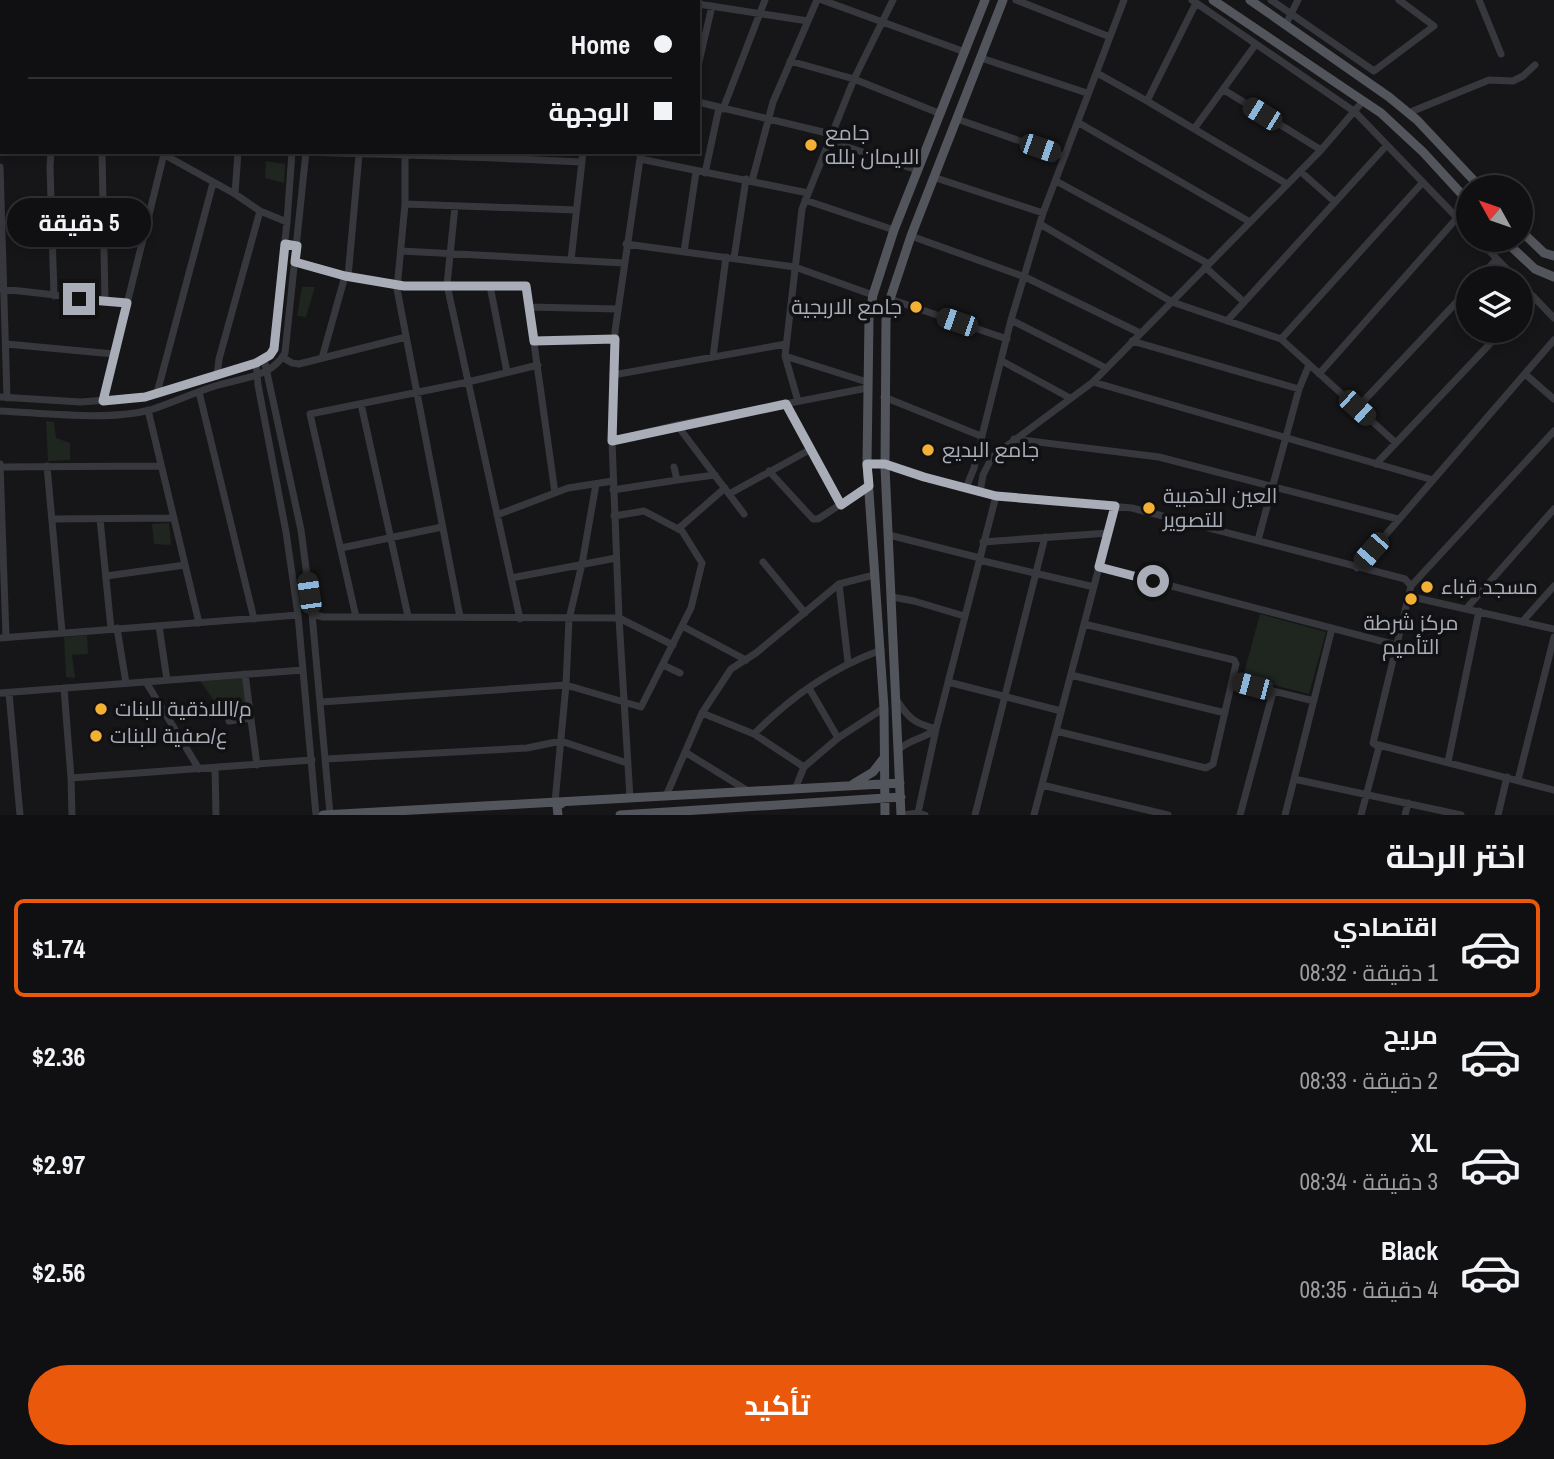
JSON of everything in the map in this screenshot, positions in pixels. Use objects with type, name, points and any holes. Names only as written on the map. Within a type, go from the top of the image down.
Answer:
[{"type":"main road","points":[[884,815],[884,708],[867,464],[869,318],[873,295],[894,230],[985,0]]},
{"type":"main road","points":[[902,815],[885,464],[886,320],[890,299],[911,236],[1003,0]]},
{"type":"main road","points":[[1213,0],[1363,101],[1404,133],[1456,188]]},
{"type":"main road","points":[[1250,0],[1369,82],[1417,120],[1469,175]]},
{"type":"main road","points":[[1533,242],[1544,253],[1554,256]]},
{"type":"main road","points":[[1517,252],[1535,269],[1554,277]]},
{"type":"main road","points":[[847,786],[873,772],[885,756]]},
{"type":"main road","points":[[323,815],[900,783]]},
{"type":"main road","points":[[818,788],[819,803]]},
{"type":"main road","points":[[620,815],[901,797]]},
{"type":"main road","points":[[856,801],[875,805],[884,815]]},
{"type":"main road","points":[[558,815],[559,802]]},
{"type":"main road","points":[[527,804],[534,807],[536,814]]},
{"type":"street","points":[[705,173],[721,109],[765,0]]},
{"type":"street","points":[[713,357],[730,258],[749,180],[790,61],[820,0],[965,52]]},
{"type":"street","points":[[797,401],[785,356],[806,196],[854,79],[893,0]]},
{"type":"street","points":[[1016,0],[1110,37]]},
{"type":"street","points":[[966,488],[974,468],[1011,320],[1043,213],[1124,0]]},
{"type":"street","points":[[1271,0],[1374,71],[1434,26],[1399,0]]},
{"type":"street","points":[[1286,24],[1298,0]]},
{"type":"street","points":[[1479,0],[1501,54]]},
{"type":"street","points":[[1147,101],[1194,1],[1355,112],[1456,217]]},
{"type":"street","points":[[700,4],[725,4],[760,14],[808,21]]},
{"type":"street","points":[[700,57],[712,6]]},
{"type":"street","points":[[1194,129],[1255,44]]},
{"type":"street","points":[[981,58],[1087,93]]},
{"type":"street","points":[[790,61],[854,79],[941,114]]},
{"type":"street","points":[[1413,111],[1489,80],[1513,81],[1535,65]]},
{"type":"street","points":[[1097,73],[1287,184]]},
{"type":"street","points":[[1224,90],[1321,150]]},
{"type":"street","points":[[980,492],[988,463],[1014,439],[1093,382],[1321,150],[1363,101]]},
{"type":"street","points":[[700,103],[769,118],[917,170]]},
{"type":"street","points":[[957,119],[1063,156]]},
{"type":"street","points":[[1079,122],[1250,222]]},
{"type":"street","points":[[1227,321],[1387,145]]},
{"type":"street","points":[[51,154],[54,296]]},
{"type":"street","points":[[102,154],[105,301]]},
{"type":"street","points":[[103,401],[162,154]]},
{"type":"street","points":[[164,154],[260,211],[288,222]]},
{"type":"street","points":[[235,194],[238,154]]},
{"type":"street","points":[[0,167],[2,289],[6,344],[4,397],[103,401],[145,397],[217,376],[270,355],[274,349],[288,222],[292,154]]},
{"type":"street","points":[[0,411],[80,415],[148,410],[267,371],[285,353],[306,154]]},
{"type":"street","points":[[341,154],[382,154]]},
{"type":"street","points":[[405,154],[405,204],[397,285],[460,617]]},
{"type":"street","points":[[425,154],[582,162]]},
{"type":"street","points":[[570,260],[583,154]]},
{"type":"street","points":[[322,358],[346,277],[359,155]]},
{"type":"street","points":[[629,798],[614,516],[613,375],[626,244],[641,156],[696,172],[749,180],[806,196],[894,230]]},
{"type":"street","points":[[1300,171],[1335,202]]},
{"type":"street","points":[[684,251],[696,172]]},
{"type":"street","points":[[933,177],[1043,213]]},
{"type":"street","points":[[1056,181],[1207,266],[1244,302]]},
{"type":"street","points":[[1281,339],[1423,182]]},
{"type":"street","points":[[157,393],[213,183]]},
{"type":"street","points":[[405,204],[576,210]]},
{"type":"street","points":[[455,206],[447,285],[520,618]]},
{"type":"street","points":[[217,376],[219,359],[260,211]]},
{"type":"street","points":[[1319,374],[1456,219]]},
{"type":"street","points":[[103,223],[146,226]]},
{"type":"street","points":[[1040,224],[1172,302],[1281,339],[1396,443]]},
{"type":"street","points":[[911,236],[1025,277],[1140,333]]},
{"type":"street","points":[[285,244],[297,246]]},
{"type":"street","points":[[626,244],[796,267],[873,295]]},
{"type":"street","points":[[401,251],[624,263]]},
{"type":"street","points":[[1490,252],[1504,266]]},
{"type":"street","points":[[1490,266],[1497,259]]},
{"type":"street","points":[[295,262],[346,277],[397,285],[526,286],[555,493]]},
{"type":"street","points":[[490,286],[507,372]]},
{"type":"street","points":[[2,289],[127,303]]},
{"type":"street","points":[[1534,297],[1554,318]]},
{"type":"street","points":[[890,299],[1007,339]]},
{"type":"street","points":[[1357,408],[1456,303]]},
{"type":"street","points":[[529,307],[618,310]]},
{"type":"street","points":[[1011,320],[1106,368]]},
{"type":"street","points":[[282,357],[299,364],[405,337]]},
{"type":"street","points":[[534,341],[615,339]]},
{"type":"street","points":[[1357,568],[1554,340]]},
{"type":"street","points":[[1132,341],[1299,389]]},
{"type":"street","points":[[1376,464],[1491,343]]},
{"type":"street","points":[[6,344],[114,354]]},
{"type":"street","points":[[613,375],[786,344]]},
{"type":"street","points":[[785,356],[867,385]]},
{"type":"street","points":[[260,361],[267,371],[301,530],[312,614],[330,814]]},
{"type":"street","points":[[260,361],[257,375],[286,532],[298,615],[316,815]]},
{"type":"street","points":[[1002,361],[1070,398]]},
{"type":"street","points":[[356,617],[310,414],[538,365]]},
{"type":"street","points":[[1258,540],[1299,389],[1309,365]]},
{"type":"street","points":[[1525,374],[1554,399]]},
{"type":"street","points":[[1093,382],[1433,480]]},
{"type":"street","points":[[612,441],[867,385]]},
{"type":"street","points":[[199,392],[254,619]]},
{"type":"street","points":[[884,397],[981,436]]},
{"type":"street","points":[[360,404],[408,616]]},
{"type":"street","points":[[786,404],[841,505]]},
{"type":"street","points":[[148,410],[199,623]]},
{"type":"street","points":[[677,425],[744,514]]},
{"type":"street","points":[[1373,743],[1411,586],[1554,431]]},
{"type":"street","points":[[1014,439],[1158,457],[1398,519]]},
{"type":"street","points":[[678,529],[727,491],[811,449]]},
{"type":"street","points":[[867,464],[885,464],[996,496],[1132,508],[1405,579],[1411,586]]},
{"type":"street","points":[[161,466],[0,465],[3,637],[298,615]]},
{"type":"street","points":[[47,466],[62,632]]},
{"type":"street","points":[[674,467],[677,480]]},
{"type":"street","points":[[769,471],[813,519],[818,519],[869,486]]},
{"type":"street","points":[[497,515],[568,488],[715,475]]},
{"type":"street","points":[[559,802],[569,619],[596,484]]},
{"type":"street","points":[[902,815],[922,814],[936,729],[996,496]]},
{"type":"street","points":[[1034,815],[1115,506]]},
{"type":"street","points":[[1466,609],[1554,509]]},
{"type":"street","points":[[320,702],[566,685],[641,707],[691,608],[702,563],[682,531],[644,511],[614,516]]},
{"type":"street","points":[[52,519],[174,518]]},
{"type":"street","points":[[100,519],[114,629],[126,683]]},
{"type":"street","points":[[341,548],[442,527]]},
{"type":"street","points":[[984,542],[1108,533]]},
{"type":"street","points":[[889,535],[1094,587]]},
{"type":"street","points":[[975,815],[1045,537]]},
{"type":"street","points":[[511,578],[616,558]]},
{"type":"street","points":[[763,562],[805,613]]},
{"type":"street","points":[[106,576],[185,565]]},
{"type":"street","points":[[1099,567],[1396,645]]},
{"type":"street","points":[[666,796],[702,713],[731,669],[746,660],[839,584],[874,575]]},
{"type":"street","points":[[839,584],[848,662]]},
{"type":"street","points":[[1522,622],[1554,586]]},
{"type":"street","points":[[1408,596],[1554,629]]},
{"type":"street","points":[[892,597],[964,616]]},
{"type":"street","points":[[1448,762],[1479,611]]},
{"type":"street","points":[[312,614],[323,617],[619,618],[673,645]]},
{"type":"street","points":[[1056,731],[1206,768],[1213,764],[1236,664],[1231,658],[1084,624]]},
{"type":"street","points":[[159,626],[166,680]]},
{"type":"street","points":[[682,626],[746,660]]},
{"type":"street","points":[[1285,815],[1332,628]]},
{"type":"street","points":[[1518,780],[1554,637]]},
{"type":"street","points":[[754,734],[795,696],[848,662],[881,650]]},
{"type":"street","points":[[663,665],[680,673]]},
{"type":"street","points":[[0,693],[303,670]]},
{"type":"street","points":[[245,674],[257,765]]},
{"type":"street","points":[[1071,675],[1225,713]]},
{"type":"street","points":[[1232,681],[1314,701]]},
{"type":"street","points":[[146,682],[199,769]]},
{"type":"street","points":[[948,682],[1061,711]]},
{"type":"street","points":[[64,688],[72,815]]},
{"type":"street","points":[[808,688],[838,738]]},
{"type":"street","points":[[1240,815],[1273,692]]},
{"type":"street","points":[[9,693],[20,815]]},
{"type":"street","points":[[896,699],[905,714],[916,723],[936,729]]},
{"type":"street","points":[[795,789],[804,767],[838,738],[884,708]]},
{"type":"street","points":[[702,713],[754,734],[804,767]]},
{"type":"street","points":[[229,721],[251,718]]},
{"type":"street","points":[[898,750],[913,739],[928,736],[936,729]]},
{"type":"street","points":[[326,759],[527,748],[561,741],[627,764]]},
{"type":"street","points":[[1373,743],[1554,790]]},
{"type":"street","points":[[1362,815],[1379,747],[1373,743]]},
{"type":"street","points":[[685,752],[748,792]]},
{"type":"street","points":[[71,778],[312,760]]},
{"type":"street","points":[[215,768],[216,815]]},
{"type":"street","points":[[1498,815],[1507,777]]},
{"type":"street","points":[[1294,779],[1461,815]]},
{"type":"street","points":[[1042,785],[1168,815]]},
{"type":"street","points":[[1405,815],[1408,803]]},
{"type":"shaded area","points":[[266,161],[285,164],[284,183],[265,178]]},
{"type":"shaded area","points":[[302,287],[315,287],[306,317],[297,316]]},
{"type":"shaded area","points":[[46,421],[54,422],[56,438],[70,443],[70,460],[48,461]]},
{"type":"shaded area","points":[[169,523],[171,545],[154,544],[152,524]]},
{"type":"shaded area","points":[[1260,614],[1326,632],[1309,694],[1243,677]]},
{"type":"shaded area","points":[[87,635],[88,654],[72,655],[75,678],[66,677],[64,637]]},
{"type":"shaded area","points":[[243,676],[247,715],[226,717],[200,681]]},
{"type":"place","name":"جامع الايمان بلله","points":[[811,145]]},
{"type":"place","name":"جامع الاربجية","points":[[916,307]]},
{"type":"place","name":"جامع البديع","points":[[928,450]]},
{"type":"place","name":"العين الذهبية للتصوير","points":[[1149,508]]},
{"type":"place","name":"مسجد قباء","points":[[1427,587]]},
{"type":"place","name":"مركز شرطة التأميم","points":[[1411,599]]},
{"type":"place","name":"م/اللاذقية للبنات","points":[[101,709]]},
{"type":"place","name":"ع/صفية للبنات","points":[[96,736]]},
{"type":"route","points":[[79,299],[127,303],[103,401],[145,397],[256,363],[270,355],[274,349],[285,244],[297,246],[295,262],[345,276],[404,286],[526,286],[534,341],[615,339],[612,441],[677,425],[786,404],[841,505],[869,486],[867,464],[885,464],[996,496],[1115,506],[1099,567],[1153,581]]}]
